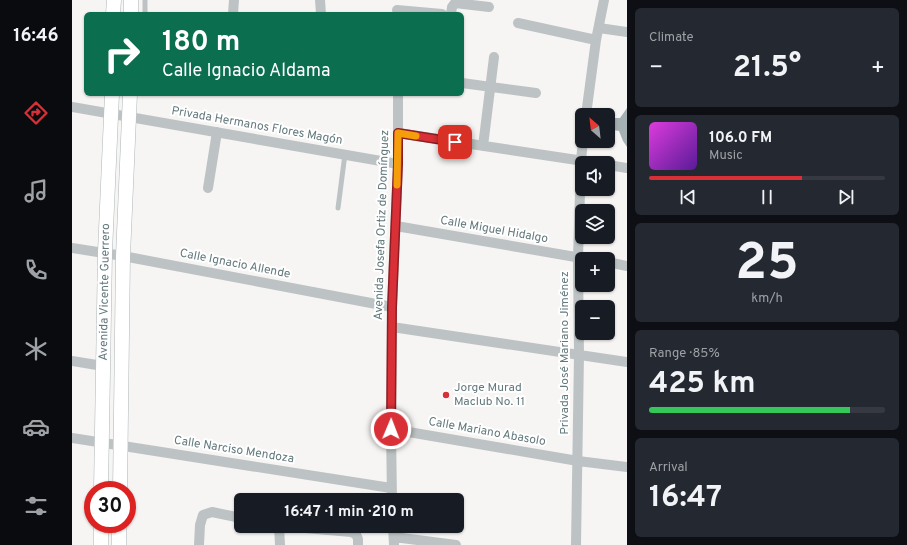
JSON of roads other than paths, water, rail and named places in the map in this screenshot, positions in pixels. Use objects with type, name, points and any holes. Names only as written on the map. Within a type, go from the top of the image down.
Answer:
[{"type":"main road","points":[[113,12],[114,0]]},
{"type":"main road","points":[[131,0],[131,12]]},
{"type":"main road","name":"Avenida Vicente Guerrero","points":[[101,481],[105,252],[112,96]]},
{"type":"main road","name":"Avenida Vicente Guerrero","points":[[120,481],[123,256],[130,96]]},
{"type":"main road","points":[[100,545],[101,533]]},
{"type":"main road","points":[[119,533],[119,545]]},
{"type":"street","points":[[233,12],[234,0]]},
{"type":"street","points":[[320,0],[321,12]]},
{"type":"street","points":[[587,108],[596,40],[604,0]]},
{"type":"street","points":[[451,12],[452,7],[456,3],[489,7]]},
{"type":"street","points":[[397,8],[427,12]]},
{"type":"street","points":[[518,23],[596,40]]},
{"type":"street","points":[[599,28],[627,32]]},
{"type":"street","points":[[483,146],[494,58]]},
{"type":"street","points":[[464,83],[536,94]]},
{"type":"street","name":"Avenida Josefa Ortiz de Domínguez","points":[[392,493],[392,307],[398,164],[398,96]]},
{"type":"street","name":"Privada Hermanos Flores Magón","points":[[72,107],[398,164]]},
{"type":"street","points":[[208,188],[217,132]]},
{"type":"street","points":[[398,133],[575,159]]},
{"type":"street","points":[[615,166],[627,168]]},
{"type":"street","name":"Privada José Mariano Jiménez","points":[[582,196],[583,252]]},
{"type":"street","name":"Calle Miguel Hidalgo","points":[[396,226],[575,257]]},
{"type":"street","name":"Calle Ignacio Allende","points":[[72,248],[105,252],[392,307]]},
{"type":"street","points":[[615,263],[627,266]]},
{"type":"street","name":"Privada José Mariano Jiménez","points":[[576,545],[579,355],[582,292]]},
{"type":"street","points":[[392,328],[627,362]]},
{"type":"street","points":[[72,361],[103,366]]},
{"type":"street","name":"Calle Mariano Abasolo","points":[[391,429],[578,461],[627,467]]},
{"type":"street","name":"Calle Narciso Mendoza","points":[[72,438],[392,488]]},
{"type":"street","points":[[200,545],[200,525],[203,515],[212,512],[234,517]]},
{"type":"street","points":[[279,533],[280,545]]},
{"type":"street","points":[[354,533],[356,534],[358,539],[358,545]]},
{"type":"street","points":[[394,541],[456,545]]},
{"type":"lane","points":[[145,0],[145,12]]},
{"type":"lane","points":[[338,208],[345,154]]},
{"type":"place","name":"Jorge Murad Maclub No. 11","points":[[446,395]]}]
